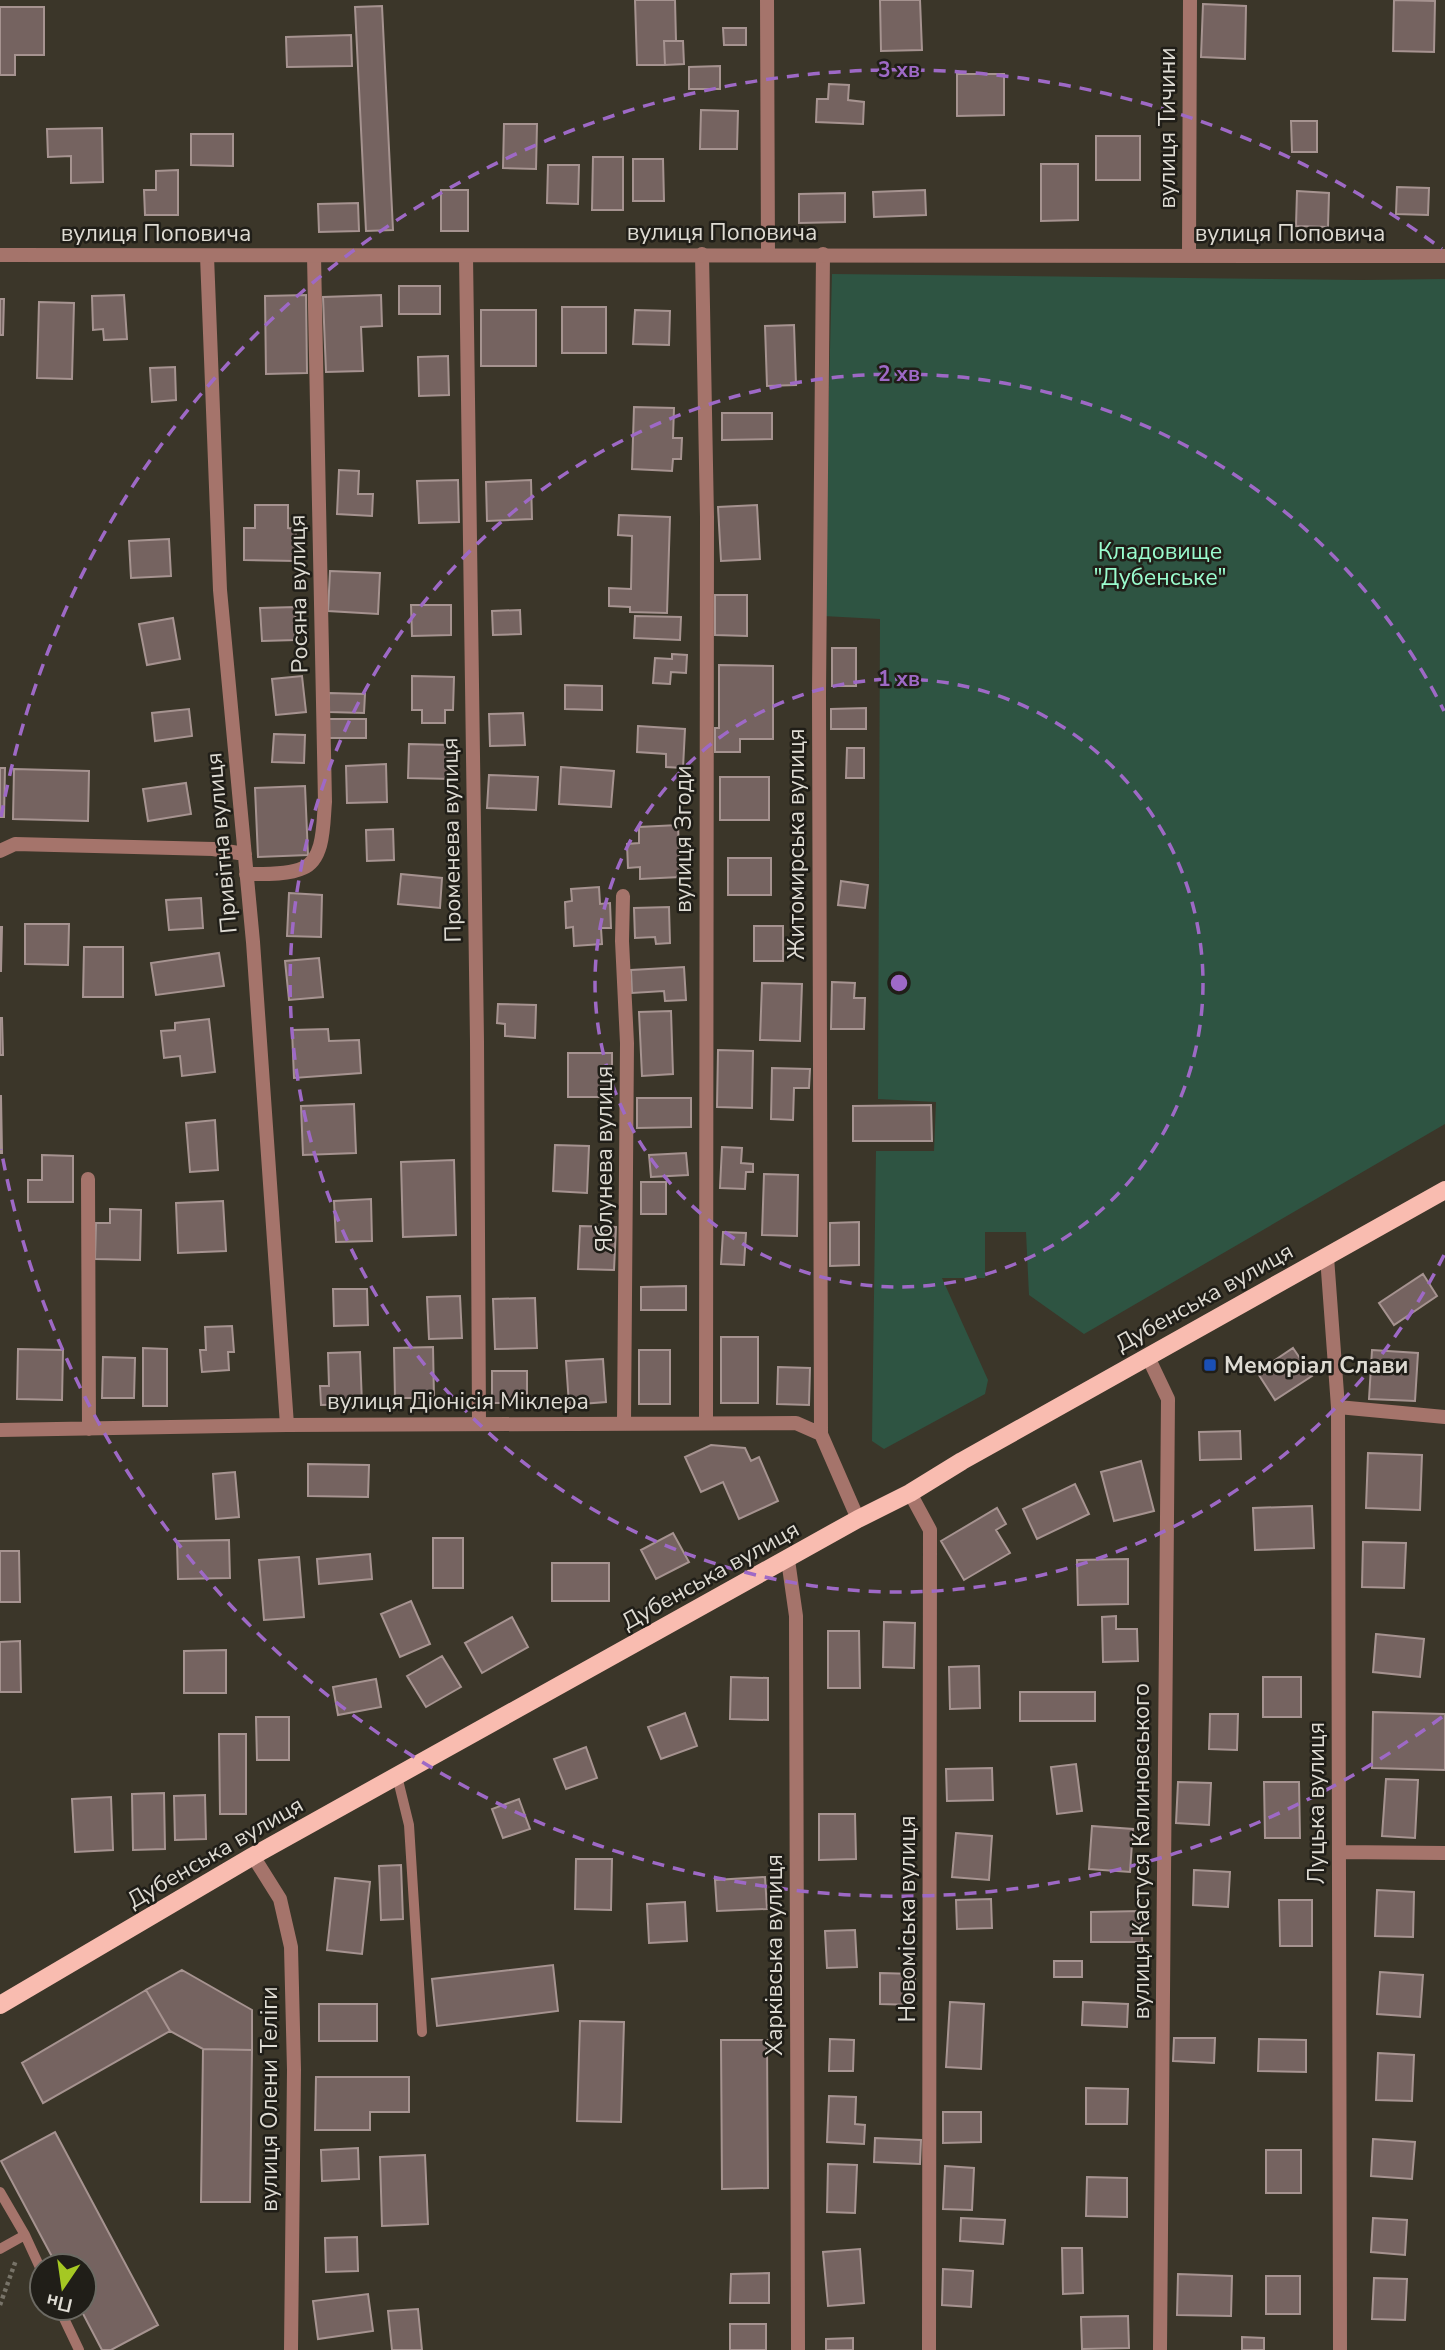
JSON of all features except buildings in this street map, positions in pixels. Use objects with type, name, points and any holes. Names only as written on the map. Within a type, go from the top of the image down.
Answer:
[{"type":"main road","name":"Дубенська вулиця","points":[[0,2005],[253,1856],[789,1560],[858,1519],[910,1493],[962,1461],[1445,1189]]},
{"type":"street","points":[[767,0],[768,255]]},
{"type":"street","name":"вулиця Тичини","points":[[1189,0],[1189,255]]},
{"type":"street","name":"вулиця Згоди","points":[[702,254],[707,517],[706,1423]]},
{"type":"street","name":"Житомирська вулиця","points":[[821,1434],[819,679],[823,254]]},
{"type":"street","name":"вулиця Поповича","points":[[0,255],[1445,256]]},
{"type":"street","name":"Привітна вулиця","points":[[206,256],[220,590],[247,874],[287,1425]]},
{"type":"street","name":"Росяна вулиця","points":[[247,874],[304,868],[316,855],[323,825],[325,802],[313,256]]},
{"type":"street","name":"Променева вулиця","points":[[466,256],[477,1041],[479,1424]]},
{"type":"street","points":[[0,851],[15,845],[213,849],[245,854]]},
{"type":"street","name":"Яблунева вулиця","points":[[623,896],[622,941],[627,1043],[624,1423]]},
{"type":"street","points":[[88,1179],[89,1429]]},
{"type":"street","name":"Луцька вулиця","points":[[1327,1257],[1338,1407],[1340,2350]]},
{"type":"street","name":"вулиця Кастуся Калиновського","points":[[1148,1357],[1168,1399],[1160,2350]]},
{"type":"street","points":[[1338,1407],[1445,1417]]},
{"type":"street","name":"вулиця Діонісія Міклера","points":[[0,1430],[287,1425],[796,1423],[821,1434]]},
{"type":"street","points":[[821,1434],[858,1519]]},
{"type":"street","name":"Новоміська вулиця","points":[[910,1493],[930,1530],[929,2350]]},
{"type":"street","name":"Харківська вулиця","points":[[789,1560],[796,1629],[798,2350]]},
{"type":"street","points":[[1339,1853],[1445,1853]]},
{"type":"street","name":"вулиця Олени Теліги","points":[[253,1856],[280,1899],[291,1947],[294,2070],[291,2350]]},
{"type":"lane","points":[[397,1776],[409,1825],[422,2032]]},
{"type":"lane","points":[[0,2192],[33,2252]]},
{"type":"lane","points":[[0,2249],[25,2235]]},
{"type":"lane","points":[[66,2322],[79,2350]]},
{"type":"path","points":[[0,2305],[25,2235]]},
{"type":"green space","name":"Кладовище \"Дубенське\"","points":[[832,274],[1445,279],[1445,1124],[1084,1334],[1029,1295],[1026,1232],[985,1232],[985,1278],[942,1278],[988,1380],[985,1394],[884,1449],[872,1441],[876,1151],[934,1151],[936,1102],[878,1099],[880,619],[823,616]]},
{"type":"place","name":"Меморіал Слави","points":[[1210,1365]]}]
